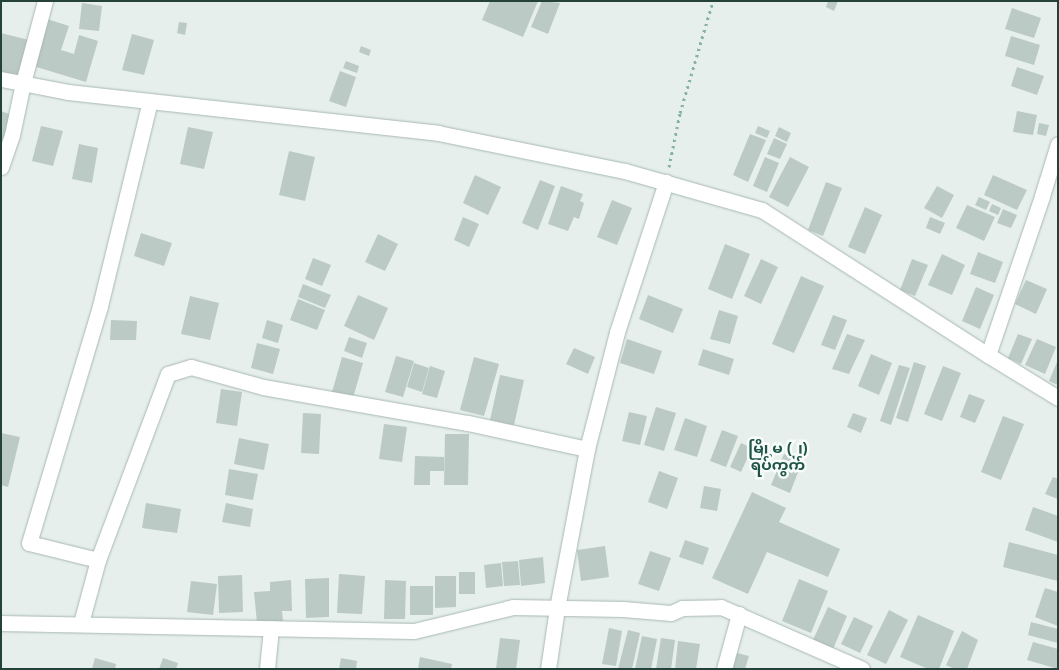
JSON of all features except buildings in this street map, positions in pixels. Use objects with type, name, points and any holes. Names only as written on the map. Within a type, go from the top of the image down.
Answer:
[{"type":"street","points":[[1,167],[12,135],[23,83],[45,1]]},
{"type":"street","points":[[1,79],[68,92],[438,133],[625,171],[762,210],[1058,398]]},
{"type":"street","points":[[98,560],[29,543],[100,306],[150,101]]},
{"type":"street","points":[[988,355],[1058,144]]},
{"type":"street","points":[[548,669],[557,608],[586,449],[617,332],[666,182]]},
{"type":"street","points":[[81,623],[98,560],[168,374],[191,367],[263,388],[468,423],[586,449]]},
{"type":"street","points":[[1,623],[81,623],[414,631],[513,607],[623,609],[671,613],[682,608],[721,607],[862,669]]},
{"type":"street","points":[[724,669],[739,614]]},
{"type":"street","points":[[267,669],[271,628]]},
{"type":"path","points":[[666,182],[680,113],[713,1]]},
{"type":"district","name":"မြို့မ (၂) ရပ်ကွက်","points":[[778,456]]}]
